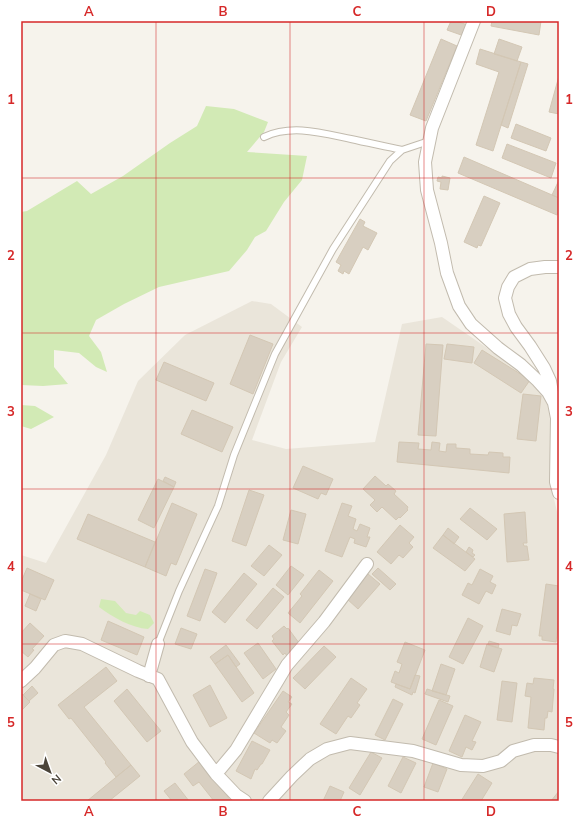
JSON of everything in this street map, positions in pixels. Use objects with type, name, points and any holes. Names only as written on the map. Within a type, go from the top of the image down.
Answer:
[{"type":"street","points":[[474,21],[432,128],[424,162],[427,190],[447,273],[459,306],[471,324],[538,381],[548,392],[554,403]]},
{"type":"street","points":[[559,267],[530,269],[514,277],[508,287],[505,298],[509,314],[516,327],[544,368],[550,381],[557,418],[556,482],[559,492]]},
{"type":"street","points":[[216,774],[236,750],[287,665],[324,622],[367,564]]},
{"type":"street","points":[[21,681],[54,645],[65,641],[82,644],[158,679],[192,742],[216,774],[236,795],[245,801]]},
{"type":"street","points":[[149,676],[158,644]]},
{"type":"street","points":[[269,801],[310,759],[327,749],[350,743],[413,751],[461,765],[476,766],[484,766],[501,761],[514,751],[534,746],[559,746]]},
{"type":"lane","points":[[264,137],[289,130],[311,131],[402,150]]},
{"type":"lane","points":[[158,644],[179,591],[218,506],[234,455],[275,354],[333,249],[390,161],[402,150],[429,141]]},
{"type":"shaded area","points":[[252,301],[271,304],[302,327],[281,362],[252,440],[286,449],[375,442],[402,324],[442,317],[528,376],[548,399],[553,419],[549,478],[559,520],[559,801],[21,801],[21,555],[46,563],[106,455],[138,381],[185,335]]},
{"type":"green space","points":[[206,106],[234,109],[268,122],[264,132],[247,152],[307,156],[302,180],[284,202],[266,231],[255,237],[247,250],[229,271],[159,287],[96,320],[89,336],[101,352],[107,372],[96,367],[79,353],[54,350],[54,367],[68,384],[43,386],[21,385],[21,212],[27,211],[77,181],[91,194],[123,176],[197,126]]},
{"type":"green space","points":[[21,405],[35,406],[54,417],[31,429],[21,426]]},
{"type":"green space","points":[[101,599],[115,601],[126,613],[136,615],[140,611],[150,615],[154,623],[148,629],[135,627],[110,615],[99,607]]},
{"type":"building","points":[[451,21],[468,25],[464,36],[447,30]]},
{"type":"building","points":[[492,21],[541,21],[539,35],[491,26]]},
{"type":"building","points":[[441,39],[457,46],[426,121],[410,115]]},
{"type":"building","points":[[499,39],[522,47],[517,61],[494,54]]},
{"type":"building","points":[[480,49],[521,62],[493,151],[476,145],[499,72],[476,64]]},
{"type":"building","points":[[521,62],[528,64],[508,128],[501,125]]},
{"type":"building","points":[[559,76],[559,114],[549,112]]},
{"type":"building","points":[[516,124],[551,138],[546,151],[511,138]]},
{"type":"building","points":[[507,144],[556,163],[551,178],[502,158]]},
{"type":"building","points":[[464,157],[559,198],[559,210],[557,215],[458,173]]},
{"type":"building","points":[[442,176],[450,178],[448,190],[440,189],[441,182],[437,181],[438,177],[442,178]]},
{"type":"building","points":[[559,180],[559,198],[552,195]]},
{"type":"building","points":[[484,196],[500,203],[481,246],[478,245],[477,248],[464,242]]},
{"type":"building","points":[[360,219],[365,222],[363,226],[377,233],[368,250],[363,247],[349,274],[344,271],[343,274],[338,271],[341,265],[336,262]]},
{"type":"building","points":[[250,335],[273,344],[253,394],[230,384]]},
{"type":"building","points":[[426,344],[443,345],[436,436],[418,435]]},
{"type":"building","points":[[447,344],[474,347],[472,363],[444,359]]},
{"type":"building","points":[[482,350],[530,380],[521,393],[474,363]]},
{"type":"building","points":[[164,362],[214,383],[206,401],[156,380]]},
{"type":"building","points":[[523,394],[541,396],[536,441],[517,439]]},
{"type":"building","points":[[192,410],[233,427],[222,452],[181,434]]},
{"type":"building","points":[[399,442],[419,443],[418,449],[431,450],[432,442],[440,443],[439,451],[446,452],[447,444],[456,444],[456,448],[470,449],[470,454],[488,455],[489,452],[503,453],[503,457],[510,457],[509,473],[397,462]]},
{"type":"building","points":[[303,466],[333,479],[326,495],[321,493],[318,499],[293,488]]},
{"type":"building","points":[[375,476],[386,486],[388,484],[396,491],[394,494],[408,507],[408,510],[400,518],[399,517],[396,520],[382,507],[377,512],[370,505],[375,500],[363,489]]},
{"type":"building","points":[[165,477],[176,482],[174,487],[163,481]]},
{"type":"building","points":[[158,479],[174,487],[154,528],[138,520]]},
{"type":"building","points":[[249,490],[264,495],[246,546],[232,541]]},
{"type":"building","points":[[172,503],[197,514],[176,565],[171,563],[166,576],[145,567]]},
{"type":"building","points":[[342,503],[352,506],[348,516],[356,519],[353,529],[357,531],[360,524],[370,528],[367,537],[370,537],[366,547],[354,543],[355,539],[350,537],[342,557],[325,551]]},
{"type":"building","points":[[470,508],[497,529],[487,540],[460,519]]},
{"type":"building","points":[[291,510],[306,514],[298,544],[283,540]]},
{"type":"building","points":[[525,512],[527,543],[523,543],[524,546],[527,546],[529,560],[507,562],[504,514]]},
{"type":"building","points":[[88,514],[155,542],[145,567],[77,539]]},
{"type":"building","points":[[400,525],[414,537],[409,543],[413,547],[403,558],[399,555],[391,564],[377,552]]},
{"type":"building","points":[[448,528],[459,537],[454,544],[443,535]]},
{"type":"building","points":[[443,535],[475,559],[465,571],[433,548]]},
{"type":"building","points":[[269,545],[282,555],[264,576],[251,566]]},
{"type":"building","points":[[469,547],[473,550],[472,553],[475,555],[473,557],[466,552]]},
{"type":"building","points":[[291,566],[304,575],[288,595],[276,585]]},
{"type":"building","points":[[27,568],[54,580],[45,600],[21,590],[21,582]]},
{"type":"building","points":[[378,568],[396,584],[390,590],[372,574]]},
{"type":"building","points":[[205,569],[217,573],[200,621],[187,616]]},
{"type":"building","points":[[480,569],[493,576],[490,582],[496,585],[492,594],[486,591],[479,604],[462,595],[468,583],[472,585]]},
{"type":"building","points":[[319,570],[333,581],[300,623],[288,613],[302,596],[300,594]]},
{"type":"building","points":[[244,573],[257,584],[225,623],[212,612]]},
{"type":"building","points":[[368,574],[380,584],[358,609],[346,598]]},
{"type":"building","points":[[546,584],[559,586],[559,617],[556,642],[542,640],[542,636],[539,636]]},
{"type":"building","points":[[273,588],[284,597],[257,629],[246,620]]},
{"type":"building","points":[[30,594],[41,599],[36,611],[25,606]]},
{"type":"building","points":[[502,609],[521,614],[517,626],[512,625],[510,635],[496,631]]},
{"type":"building","points":[[468,618],[483,626],[463,664],[449,657]]},
{"type":"building","points":[[108,621],[144,637],[137,655],[101,640]]},
{"type":"building","points":[[30,623],[44,636],[32,649],[34,650],[28,657],[21,651],[21,633]]},
{"type":"building","points":[[284,626],[287,629],[288,628],[299,643],[299,646],[287,656],[285,653],[283,655],[272,641],[274,639],[272,636]]},
{"type":"building","points":[[181,628],[197,634],[191,649],[175,644]]},
{"type":"building","points":[[489,641],[499,644],[498,648],[488,645]]},
{"type":"building","points":[[405,642],[425,650],[410,689],[391,682],[395,671],[399,673],[402,664],[397,662]]},
{"type":"building","points":[[258,643],[276,669],[263,679],[244,653]]},
{"type":"building","points":[[487,644],[502,649],[494,672],[480,667]]},
{"type":"building","points":[[226,645],[240,664],[236,667],[228,655],[215,664],[210,657]]},
{"type":"building","points":[[324,646],[336,657],[305,689],[293,678]]},
{"type":"building","points":[[228,655],[254,693],[242,702],[215,664]]},
{"type":"building","points":[[441,664],[455,669],[446,695],[432,691]]},
{"type":"building","points":[[106,667],[117,681],[84,707],[131,765],[116,777],[71,718],[69,719],[58,705]]},
{"type":"building","points":[[415,675],[420,676],[415,693],[413,692],[412,695],[395,687],[396,684],[410,689]]},
{"type":"building","points":[[351,678],[367,689],[357,703],[360,705],[351,718],[348,716],[336,734],[320,724]]},
{"type":"building","points":[[534,678],[554,680],[552,712],[548,711],[547,718],[545,718],[544,730],[528,728],[531,697],[525,696],[527,683],[533,684]]},
{"type":"building","points":[[502,681],[517,683],[512,722],[497,720]]},
{"type":"building","points":[[210,685],[227,718],[210,727],[193,695]]},
{"type":"building","points":[[32,686],[38,693],[29,701],[23,695]]},
{"type":"building","points":[[127,689],[161,731],[147,742],[114,701]]},
{"type":"building","points":[[427,689],[450,696],[448,702],[425,694]]},
{"type":"building","points":[[283,691],[292,697],[288,702],[292,704],[286,712],[289,715],[281,727],[286,731],[277,743],[272,740],[270,743],[254,733]]},
{"type":"building","points":[[21,693],[30,702],[21,711]]},
{"type":"building","points":[[393,699],[403,704],[385,740],[375,735]]},
{"type":"building","points":[[439,700],[453,706],[436,745],[422,739]]},
{"type":"building","points":[[465,715],[481,722],[472,741],[476,742],[472,750],[466,747],[462,757],[449,751]]},
{"type":"building","points":[[252,741],[270,750],[262,764],[257,770],[255,769],[251,779],[236,771]]},
{"type":"building","points":[[371,752],[382,758],[360,795],[349,788]]},
{"type":"building","points":[[403,757],[416,763],[401,793],[388,786]]},
{"type":"building","points":[[200,761],[231,801],[214,801],[199,782],[193,786],[184,774]]},
{"type":"building","points":[[433,763],[447,769],[438,792],[424,787]]},
{"type":"building","points":[[131,765],[140,776],[109,801],[87,801]]},
{"type":"building","points":[[478,774],[492,783],[481,801],[461,801]]},
{"type":"building","points":[[175,783],[189,801],[172,801],[164,791]]},
{"type":"building","points":[[330,786],[344,792],[340,801],[323,801]]},
{"type":"building","points":[[559,791],[559,801],[551,801]]}]
